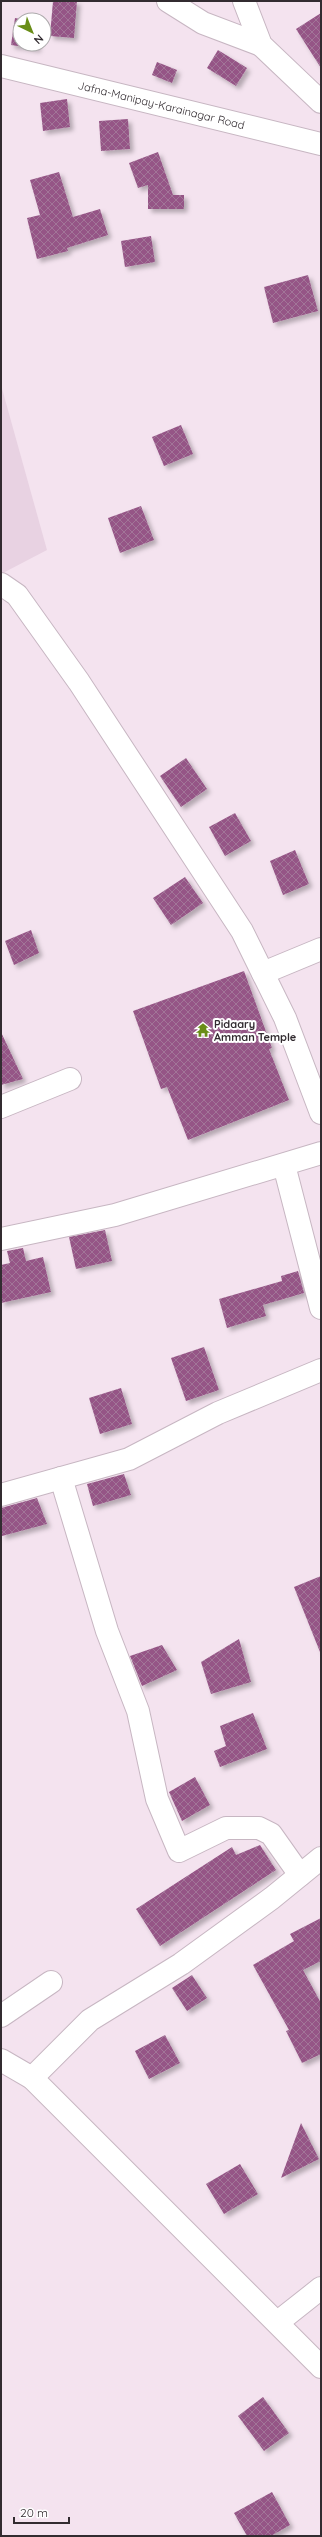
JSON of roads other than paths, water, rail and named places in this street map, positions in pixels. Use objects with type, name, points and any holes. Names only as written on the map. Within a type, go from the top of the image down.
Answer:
[{"type":"street","points":[[168,1],[203,23],[260,45],[321,102]]},
{"type":"street","points":[[244,1],[260,45]]},
{"type":"street","name":"Jafna-Manipay-Karainagar Road","points":[[1,66],[321,144]]},
{"type":"street","points":[[1,584],[17,595],[79,682],[242,931],[285,1018],[321,1113]]},
{"type":"street","points":[[263,973],[321,949]]},
{"type":"street","points":[[1,1107],[70,1079]]},
{"type":"street","points":[[1,1239],[115,1215],[160,1199],[284,1165],[321,1153]]},
{"type":"street","points":[[284,1165],[321,1308]]},
{"type":"street","points":[[1,1495],[129,1459],[218,1413],[321,1370]]},
{"type":"street","points":[[61,1478],[107,1631],[138,1712],[157,1799],[179,1851],[226,1828],[259,1828],[271,1834],[300,1875]]},
{"type":"street","points":[[32,2078],[90,2020],[181,1964],[321,1858]]},
{"type":"street","points":[[1,2016],[51,1982]]},
{"type":"street","points":[[1,2060],[32,2078],[278,2322],[317,2355]]},
{"type":"street","points":[[278,2322],[321,2288]]},
{"type":"place","name":"Pidaary Amman Temple","points":[[203,1030]]}]
